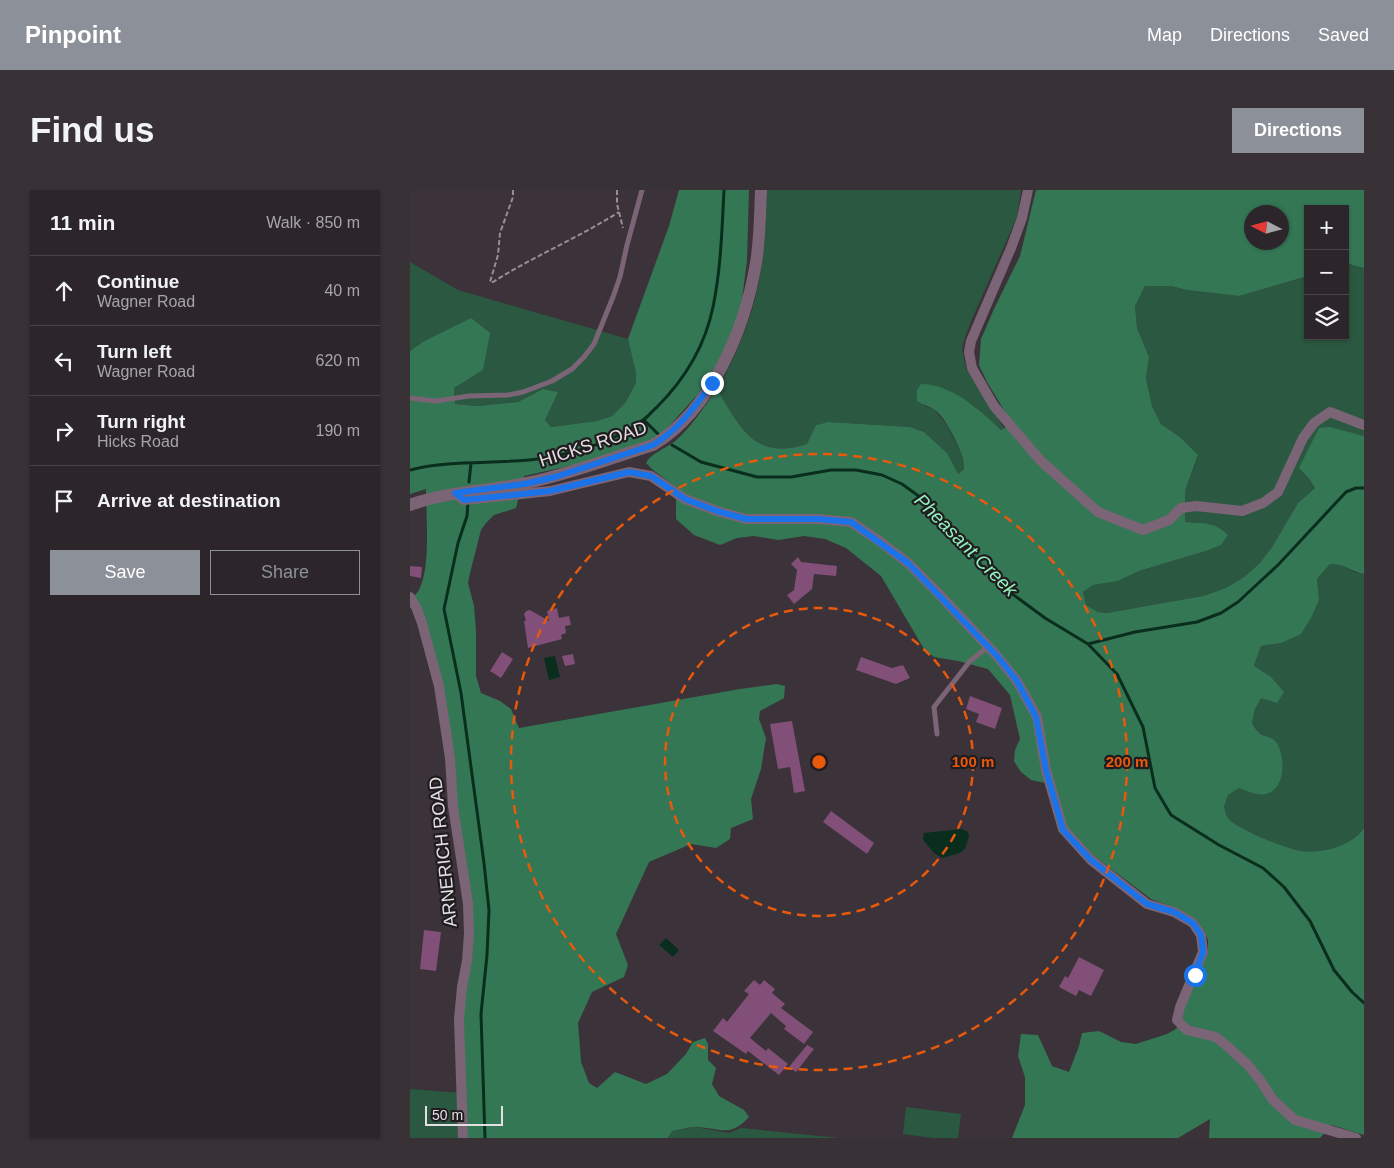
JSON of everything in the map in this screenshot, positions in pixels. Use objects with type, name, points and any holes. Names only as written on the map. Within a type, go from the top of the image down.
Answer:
[{"type":"street","name":"HICKS ROAD","points":[[410,505],[428,498],[524,484],[578,470],[653,445],[665,438],[682,422],[702,397],[732,345],[742,316],[756,260],[761,190]]},
{"type":"street","points":[[1028,190],[1022,218],[1011,248],[971,342],[969,352],[972,368],[994,406],[1012,429],[1040,460],[1098,512],[1144,530],[1168,520],[1181,508],[1196,506],[1242,511],[1263,503],[1278,492],[1303,438],[1314,423],[1330,412],[1364,425]]},
{"type":"street","points":[[455,493],[464,500],[550,491],[629,472],[651,476],[685,499],[746,519],[818,519],[851,522],[908,563],[988,647],[1017,681],[1036,717],[1046,770],[1063,830],[1091,860],[1147,904],[1174,912],[1193,923],[1201,935],[1203,952],[1180,1007],[1177,1020],[1187,1030],[1216,1037],[1227,1046],[1248,1066],[1274,1100],[1295,1120],[1356,1138]]},
{"type":"street","name":"ARNERICH ROAD","points":[[410,598],[416,607],[422,623],[439,686],[450,758],[452,806],[468,904],[469,933],[467,961],[459,1019],[463,1138]]},
{"type":"lane","points":[[410,398],[436,401],[469,396],[508,395],[523,392],[552,381],[572,369],[594,344],[620,277],[642,190]]},
{"type":"lane","points":[[937,734],[934,707],[970,661],[988,647]]},
{"type":"path","points":[[513,190],[513,197],[500,233],[498,255],[490,282],[619,212]]},
{"type":"path","points":[[617,190],[617,204],[627,245]]},
{"type":"shaded area","points":[[767,190],[1021,190],[1017,217],[972,319],[962,349],[966,368],[1004,428],[1001,430],[974,406],[944,388],[924,406],[934,409],[947,425],[964,459],[964,469],[957,475],[947,453],[924,432],[910,427],[828,422],[816,425],[807,444],[789,448],[774,448],[761,444],[751,437],[733,416],[717,389],[740,344],[756,296],[766,226]]},
{"type":"shaded area","points":[[410,262],[458,290],[628,339],[636,373],[636,383],[625,403],[612,416],[597,421],[551,427],[545,420],[547,412],[558,392],[543,389],[518,402],[478,406],[455,404],[454,388],[483,370],[471,318],[424,341],[410,351]]},
{"type":"shaded area","points":[[1349,264],[1364,268],[1364,436],[1357,434],[1299,468],[1315,488],[1298,503],[1272,547],[1260,563],[1244,577],[1226,588],[1203,596],[1107,613],[1098,612],[1086,605],[1083,592],[1093,585],[1118,581],[1139,571],[1221,545],[1197,523],[1185,522],[1185,491],[1198,456],[1181,438],[1161,424],[1152,406],[1146,379],[1149,357],[1137,328],[1135,306],[1145,286],[1171,286],[1187,290],[1239,296],[1304,277],[1304,340],[1349,340]]},
{"type":"shaded area","points":[[1340,563],[1354,572],[1364,574],[1364,828],[1352,840],[1344,844],[1327,850],[1309,852],[1274,843],[1241,828],[1228,818],[1224,807],[1228,795],[1239,788],[1258,794],[1276,741],[1259,733],[1252,723],[1255,709],[1270,676],[1254,666],[1261,646],[1281,643],[1319,600],[1317,579],[1330,564]]},
{"type":"shaded area","points":[[555,656],[560,677],[549,680],[544,658]]},
{"type":"shaded area","points":[[962,829],[968,832],[969,836],[965,849],[960,853],[942,858],[934,853],[923,840],[924,833]]},
{"type":"shaded area","points":[[666,938],[679,950],[673,957],[659,945]]},
{"type":"shaded area","points":[[410,1089],[462,1093],[463,1138],[410,1138]]},
{"type":"shaded area","points":[[906,1107],[961,1114],[958,1138],[933,1138],[903,1134]]},
{"type":"shaded area","points":[[695,1127],[729,1133],[741,1128],[839,1138],[668,1138],[672,1131]]},
{"type":"green space","points":[[679,190],[749,190],[747,260],[742,300],[730,344],[698,394],[662,434],[644,444],[587,462],[524,476],[516,508],[494,515],[481,530],[468,583],[474,606],[476,676],[481,693],[500,701],[511,709],[519,728],[740,689],[777,684],[785,686],[784,698],[760,711],[759,719],[766,738],[761,769],[751,799],[753,819],[731,828],[730,839],[716,848],[691,844],[649,862],[616,934],[628,965],[624,977],[592,992],[578,1023],[581,1062],[589,1083],[597,1088],[615,1072],[646,1084],[667,1074],[686,1054],[693,1042],[705,1038],[708,1044],[708,1060],[716,1068],[712,1084],[719,1096],[744,1110],[749,1117],[742,1124],[730,1130],[690,1127],[672,1131],[668,1138],[463,1138],[459,1019],[469,933],[439,686],[411,598],[419,590],[423,580],[427,527],[426,489],[410,494],[410,351],[424,341],[471,318],[490,333],[483,370],[454,388],[455,404],[478,406],[518,402],[543,389],[558,392],[545,420],[551,427],[597,421],[612,416],[625,403],[636,383],[636,373],[628,339],[669,226]]},
{"type":"green space","points":[[1036,190],[1364,190],[1364,268],[1349,264],[1349,205],[1304,205],[1304,277],[1239,296],[1187,290],[1171,286],[1145,286],[1135,306],[1137,328],[1149,357],[1146,379],[1152,406],[1161,424],[1181,438],[1198,455],[1185,491],[1185,522],[1213,525],[1228,535],[1221,545],[1206,551],[1139,571],[1118,581],[1093,585],[1083,592],[1086,605],[1098,612],[1107,613],[1203,596],[1226,588],[1244,577],[1260,563],[1272,547],[1298,503],[1315,488],[1299,468],[1319,428],[1330,427],[1364,436],[1364,574],[1340,565],[1330,564],[1317,579],[1319,600],[1301,634],[1281,643],[1261,646],[1254,666],[1270,676],[1284,692],[1277,703],[1261,698],[1255,709],[1252,723],[1259,733],[1275,740],[1283,763],[1281,779],[1273,791],[1266,794],[1256,794],[1239,788],[1228,795],[1224,807],[1228,818],[1241,828],[1274,843],[1301,851],[1327,850],[1336,847],[1352,840],[1364,828],[1364,1135],[1332,1125],[1320,1138],[1209,1138],[1210,1119],[1178,1138],[1012,1138],[1025,1105],[1025,1077],[1018,1056],[1021,1034],[1038,1035],[1052,1066],[1069,1072],[1082,1033],[1099,1031],[1121,1042],[1136,1044],[1167,1034],[1176,1029],[1182,1020],[1184,1009],[1208,952],[1208,940],[1205,932],[1197,920],[1176,908],[1151,899],[1094,856],[1067,828],[1055,785],[1031,780],[1021,772],[1014,761],[1015,750],[1020,739],[1010,695],[988,669],[934,657],[924,649],[881,576],[846,548],[825,539],[804,536],[778,540],[754,536],[737,538],[720,545],[694,535],[676,519],[676,487],[646,463],[651,456],[674,442],[686,430],[717,389],[742,428],[761,444],[774,448],[789,448],[807,444],[816,425],[828,422],[910,427],[924,432],[947,453],[958,474],[964,469],[964,462],[955,439],[939,413],[917,401],[917,390],[921,384],[944,388],[975,407],[1001,430],[1012,423],[979,365],[981,339],[1020,256]]},
{"type":"building","points":[[798,557],[801,562],[837,566],[836,576],[814,574],[812,589],[794,604],[787,595],[794,590],[797,570],[791,564]]},
{"type":"building","points":[[410,566],[422,567],[421,578],[410,576]]},
{"type":"building","points":[[557,608],[559,618],[569,616],[571,625],[565,626],[566,633],[561,635],[562,639],[528,648],[524,621],[526,621],[524,614],[526,611],[530,610],[549,621],[547,611]]},
{"type":"building","points":[[502,652],[513,659],[501,678],[490,671]]},
{"type":"building","points":[[573,654],[575,664],[565,666],[562,656]]},
{"type":"building","points":[[861,657],[892,668],[903,665],[910,678],[896,684],[856,670]]},
{"type":"building","points":[[970,696],[1002,708],[995,729],[976,722],[979,714],[966,709]]},
{"type":"building","points":[[792,721],[805,791],[794,793],[790,767],[778,769],[770,724]]},
{"type":"building","points":[[831,811],[874,843],[867,854],[823,822]]},
{"type":"building","points":[[424,930],[441,932],[436,971],[420,969]]},
{"type":"building","points":[[1079,957],[1104,970],[1091,996],[1079,990],[1076,996],[1059,987],[1065,976],[1068,978]]},
{"type":"building","points":[[754,980],[760,985],[764,980],[775,989],[772,993],[785,1004],[781,1008],[813,1032],[804,1044],[784,1029],[786,1026],[771,1013],[750,1038],[766,1051],[768,1048],[788,1064],[779,1075],[748,1051],[746,1054],[713,1031],[723,1018],[727,1022],[749,994],[744,991]]},
{"type":"building","points":[[807,1045],[814,1049],[796,1072],[789,1067]]},
{"type":"waterway","points":[[410,470],[443,464],[528,460],[558,456],[609,440],[647,417],[685,373],[705,335],[713,307],[718,278],[724,190]]},
{"type":"waterway","name":"Pheasant Creek","points":[[644,420],[659,435]]},
{"type":"waterway","name":"Pheasant Creek","points":[[672,445],[701,462],[757,477],[791,477],[831,470],[856,470],[882,475],[902,484],[920,497],[981,565],[1011,593],[1045,618],[1088,644],[1117,674],[1143,727],[1155,788],[1171,815],[1219,845],[1263,868],[1284,887],[1310,921],[1334,970],[1364,1003]]},
{"type":"waterway","points":[[469,482],[471,463]]},
{"type":"waterway","points":[[1088,644],[1135,632],[1197,622],[1221,613],[1238,602],[1278,565],[1346,492],[1356,488],[1364,488]]},
{"type":"waterway","points":[[468,502],[467,516],[458,543],[444,609],[461,693],[489,910],[481,1014],[485,1138]]},
{"type":"route","points":[[712,383],[687,416],[665,438],[653,445],[555,477],[524,484],[455,493],[464,500],[550,491],[629,472],[651,476],[685,499],[746,519],[818,519],[851,522],[908,563],[998,657],[1017,681],[1036,717],[1046,770],[1063,830],[1091,860],[1147,904],[1174,912],[1193,923],[1201,935],[1203,952],[1195,975]]}]
